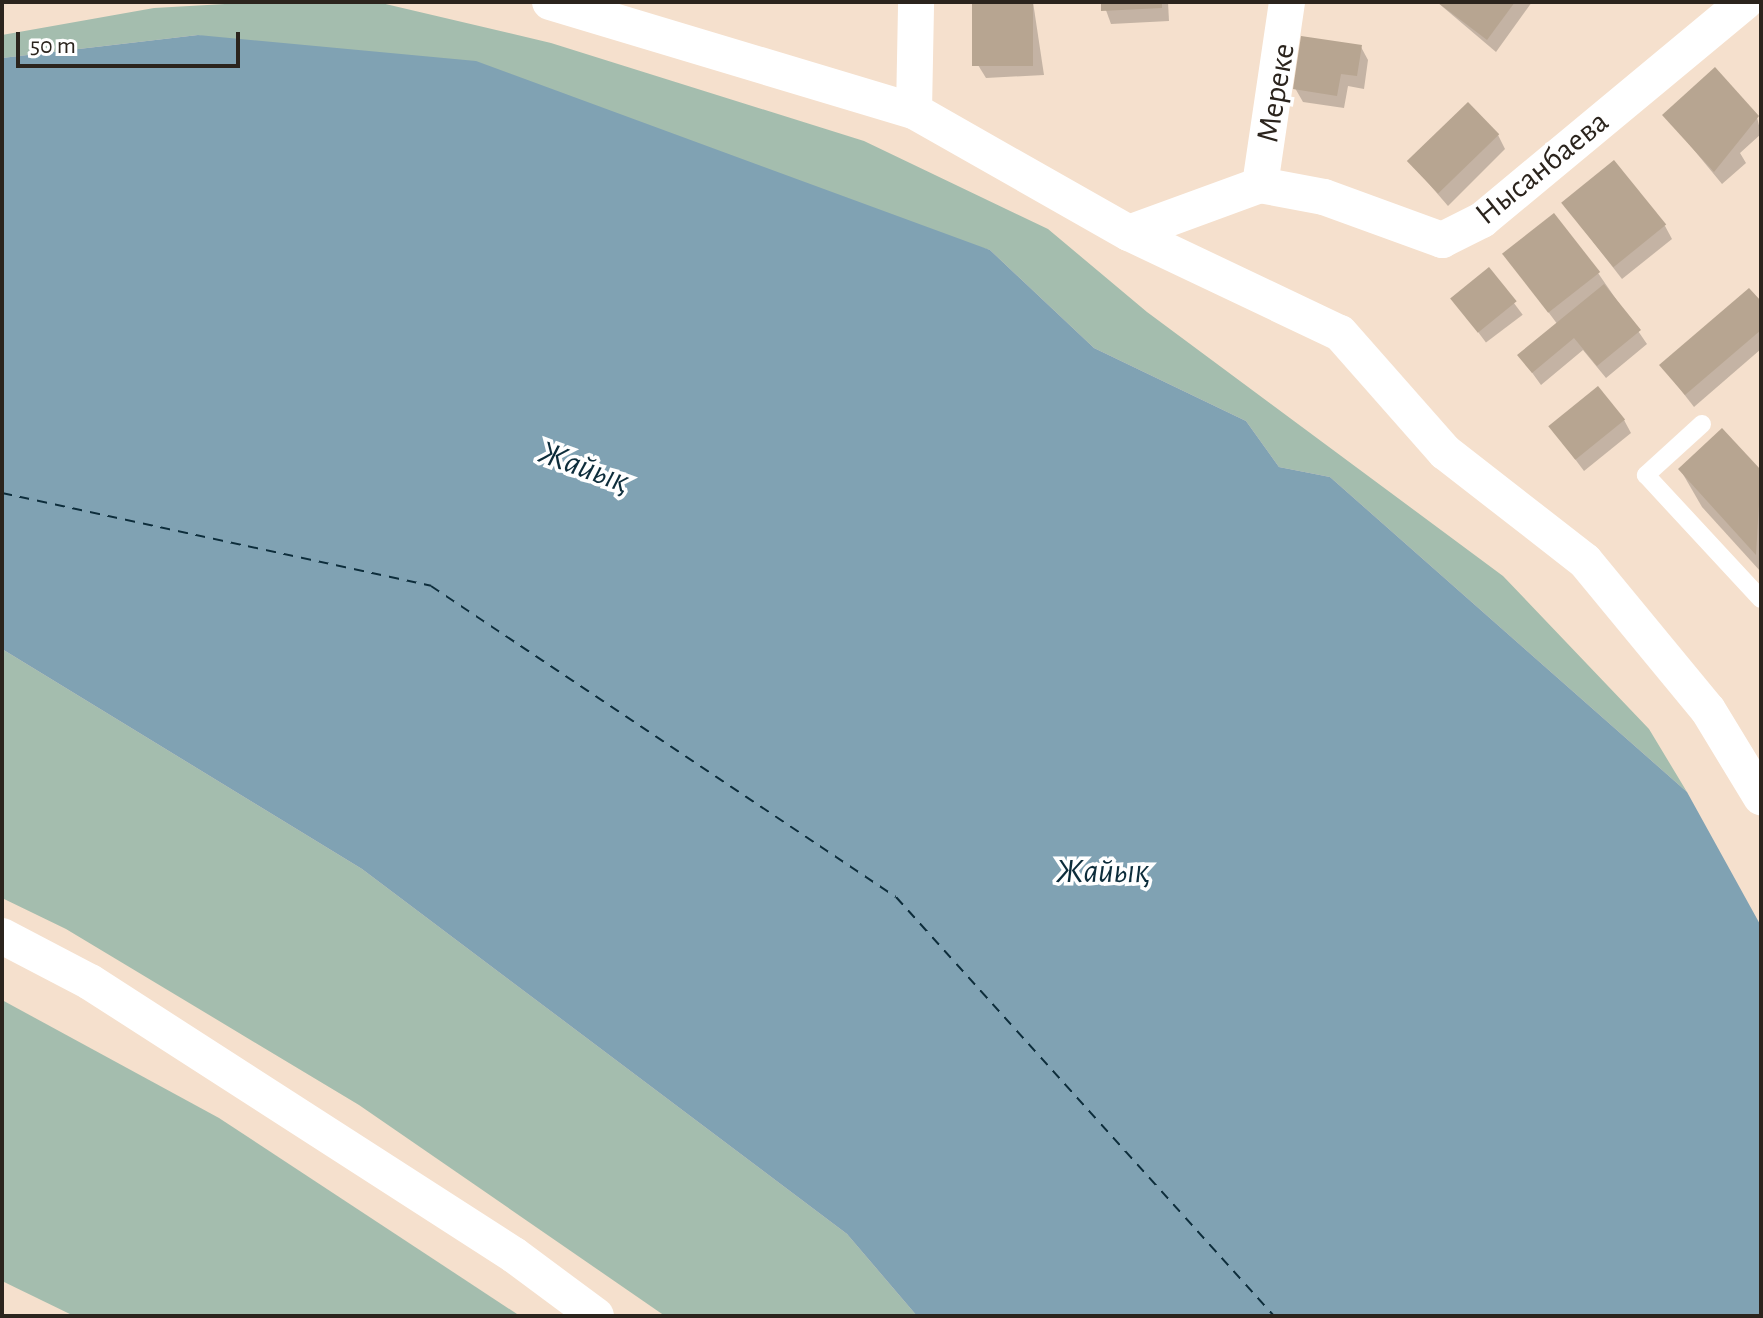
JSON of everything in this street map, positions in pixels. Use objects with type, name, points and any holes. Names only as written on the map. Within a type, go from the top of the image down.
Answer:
[{"type":"street","points":[[914,111],[916,2]]},
{"type":"street","name":"Мереке","points":[[1260,185],[1287,2]]},
{"type":"street","name":"Нысанбаева","points":[[1260,185],[1324,197],[1442,240],[1482,220],[1745,2]]},
{"type":"street","points":[[569,5],[914,111],[1129,233],[1340,333],[1445,452],[1585,561],[1708,710],[1761,797]]},
{"type":"street","points":[[1129,233],[1260,185]]},
{"type":"street","points":[[2,936],[103,990],[514,1255],[596,1316]]},
{"type":"lane","points":[[1702,424],[1646,475],[1754,578],[1761,599]]},
{"type":"green space","points":[[262,2],[377,2],[551,43],[864,141],[1048,229],[1147,312],[1503,576],[1649,729],[1687,792],[1330,477],[1279,467],[1246,421],[1094,348],[990,250],[198,35],[2,58],[2,35],[154,8]]},
{"type":"green space","points":[[2,649],[362,869],[847,1234],[917,1316],[665,1316],[359,1105],[66,929],[2,898]]},
{"type":"green space","points":[[2,1000],[219,1118],[520,1316],[74,1316],[2,1281]]},
{"type":"water","name":"Жайық","points":[[198,35],[476,61],[990,250],[1094,348],[1246,421],[1279,467],[1330,477],[1687,792],[1761,926],[1761,1316],[917,1316],[847,1234],[362,869],[2,649],[2,58]]},
{"type":"building","points":[[972,2],[1033,2],[1033,66],[972,66]]},
{"type":"building","points":[[1101,2],[1162,2],[1162,8],[1101,11]]},
{"type":"building","points":[[1437,2],[1515,2],[1487,40]]},
{"type":"building","points":[[1301,36],[1362,45],[1357,76],[1341,74],[1337,96],[1293,89]]},
{"type":"building","points":[[1715,67],[1759,116],[1714,172],[1662,115]]},
{"type":"building","points":[[1468,102],[1499,134],[1438,193],[1407,161]]},
{"type":"building","points":[[1614,160],[1666,225],[1613,267],[1561,203]]},
{"type":"building","points":[[1554,213],[1600,272],[1548,313],[1502,254]]},
{"type":"building","points":[[1489,267],[1517,301],[1478,333],[1450,298]]},
{"type":"building","points":[[1604,284],[1641,330],[1597,366],[1574,338],[1532,373],[1517,355]]},
{"type":"building","points":[[1749,288],[1761,301],[1761,330],[1685,395],[1659,365]]},
{"type":"building","points":[[1598,386],[1625,419],[1575,460],[1548,426]]},
{"type":"building","points":[[1722,428],[1761,470],[1756,555],[1678,469]]},
{"type":"ferry route","points":[[2,493],[431,586],[896,897],[1274,1316]]}]
